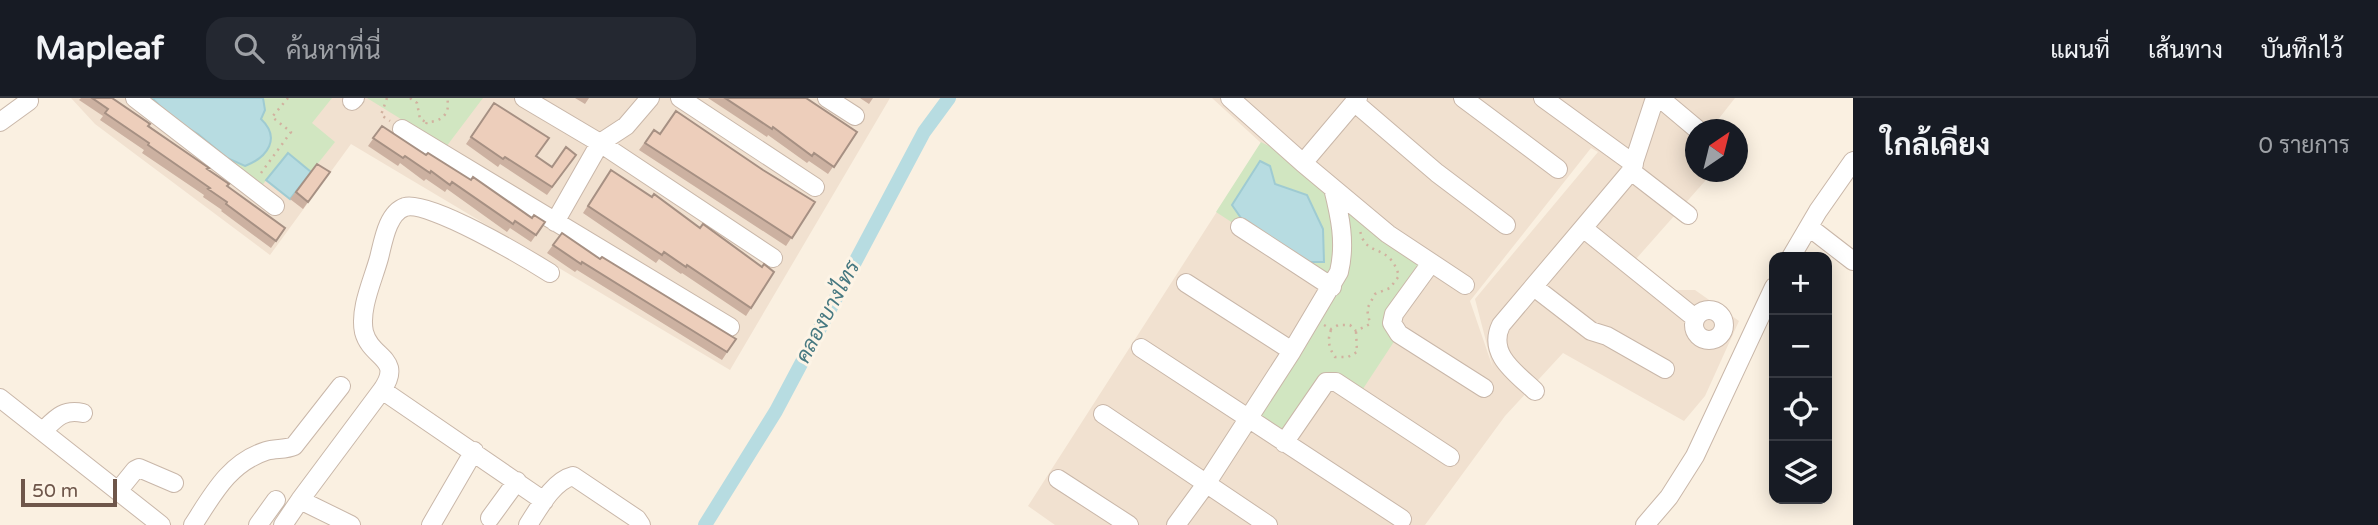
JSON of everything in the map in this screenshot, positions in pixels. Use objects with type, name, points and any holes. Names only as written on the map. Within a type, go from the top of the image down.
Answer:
[{"type":"street","points":[[135,98],[275,206]]},
{"type":"street","points":[[524,98],[600,144],[773,258]]},
{"type":"street","points":[[555,222],[600,144],[626,125],[650,98]]},
{"type":"street","points":[[680,98],[815,187]]},
{"type":"street","points":[[827,98],[855,116]]},
{"type":"street","points":[[1230,98],[1388,234],[1465,285]]},
{"type":"street","points":[[1463,98],[1558,169]]},
{"type":"street","points":[[1543,98],[1632,167],[1688,215]]},
{"type":"street","points":[[1535,391],[1501,358],[1497,334],[1501,325],[1632,167],[1657,98],[1685,120]]},
{"type":"street","points":[[1303,163],[1356,100],[1437,173],[1506,225]]},
{"type":"street","points":[[0,122],[29,102]]},
{"type":"street","points":[[409,134],[730,327]]},
{"type":"street","points":[[1794,252],[1853,161]]},
{"type":"street","points":[[1176,525],[1206,484],[1332,287],[1342,258],[1342,226],[1333,188]]},
{"type":"street","points":[[283,525],[391,374],[391,368],[370,344],[363,322],[383,243],[396,213],[405,207],[428,210],[494,240],[550,273]]},
{"type":"street","points":[[1240,227],[1332,287]]},
{"type":"street","points":[[1583,228],[1695,318],[1693,326],[1702,339],[1710,341],[1723,332],[1746,345]]},
{"type":"street","points":[[1809,228],[1853,261]]},
{"type":"street","points":[[1431,263],[1394,314],[1392,323],[1399,334],[1484,388]]},
{"type":"street","points":[[1186,283],[1292,351]]},
{"type":"street","points":[[1534,287],[1591,331],[1607,336],[1665,369]]},
{"type":"street","points":[[1645,525],[1669,497],[1695,456],[1769,297]]},
{"type":"street","points":[[1141,348],[1402,519]]},
{"type":"street","points":[[1284,443],[1326,382],[1331,380],[1450,457]]},
{"type":"street","points":[[193,525],[221,481],[230,472],[251,458],[293,446],[341,386]]},
{"type":"street","points":[[382,390],[544,501]]},
{"type":"street","points":[[0,398],[161,525]]},
{"type":"street","points":[[43,431],[65,412],[83,412]]},
{"type":"street","points":[[1103,414],[1268,525]]},
{"type":"street","points":[[431,525],[474,451]]},
{"type":"street","points":[[118,491],[139,468],[174,483]]},
{"type":"street","points":[[528,525],[561,482],[573,476],[641,525]]},
{"type":"street","points":[[1058,479],[1129,525]]},
{"type":"street","points":[[491,518],[517,481]]},
{"type":"street","points":[[258,525],[276,500]]},
{"type":"street","points":[[300,500],[351,525]]},
{"type":"path","points":[[261,173],[292,132],[272,117],[288,98]]},
{"type":"path","points":[[386,98],[381,115],[409,134],[427,122]]},
{"type":"path","points":[[410,98],[417,103],[421,119],[427,122],[435,122],[445,117],[449,107],[447,98]]},
{"type":"path","points":[[1356,331],[1370,324],[1367,309],[1375,294],[1390,288],[1399,276],[1395,264],[1385,253],[1370,248],[1362,240],[1359,226]]},
{"type":"path","points":[[1312,318],[1331,329]]},
{"type":"path","points":[[1338,325],[1350,325],[1356,331],[1359,341],[1357,352],[1348,357],[1335,357],[1328,337],[1331,329],[1338,325]]},
{"type":"shaded area","points":[[71,98],[890,98],[730,370],[351,144],[270,255],[95,124]]},
{"type":"shaded area","points":[[1212,98],[1735,98],[1718,119],[1685,119],[1685,182],[1704,182],[1636,259],[1670,290],[1695,290],[1739,321],[1705,396],[1684,421],[1563,353],[1505,416],[1425,525],[1055,525],[1028,506],[1261,143]],"holes":[[[1591,148],[1598,152],[1475,299],[1493,368],[1470,301]]]},
{"type":"green space","points":[[141,98],[332,98],[312,123],[335,142],[311,172],[288,153],[260,188]]},
{"type":"green space","points":[[367,98],[483,98],[446,147]]},
{"type":"green space","points":[[1261,142],[1303,163],[1431,263],[1388,326],[1399,334],[1357,398],[1329,380],[1289,447],[1247,417],[1331,287],[1216,212]]},
{"type":"water","points":[[152,98],[263,98],[265,110],[261,119],[270,133],[269,146],[260,158],[245,166],[227,158],[198,134],[174,120]]},
{"type":"water","points":[[288,153],[311,172],[290,199],[266,180]]},
{"type":"water","points":[[1260,161],[1270,166],[1275,184],[1307,195],[1323,229],[1324,262],[1308,262],[1241,218],[1232,205]]},
{"type":"building","points":[[92,98],[112,98],[209,168],[207,169],[229,184],[227,186],[285,228],[276,241],[226,204],[227,202],[208,189],[210,188],[105,113],[108,109]]},
{"type":"building","points":[[725,98],[806,98],[857,132],[834,167],[814,153],[812,156],[773,127],[772,129]]},
{"type":"building","points":[[494,103],[549,138],[536,156],[552,167],[566,147],[576,155],[552,187],[471,137]]},
{"type":"building","points":[[676,111],[815,202],[792,238],[645,143],[654,130],[660,134]]},
{"type":"building","points":[[382,126],[426,155],[428,153],[471,180],[473,177],[532,218],[534,215],[545,222],[536,235],[515,221],[513,224],[452,182],[450,185],[373,138]]},
{"type":"building","points":[[317,164],[330,172],[308,202],[296,192]]},
{"type":"building","points":[[611,170],[652,197],[654,194],[700,228],[703,224],[762,267],[764,264],[774,272],[751,308],[687,265],[686,267],[664,252],[662,255],[588,206]]},
{"type":"building","points":[[562,233],[600,259],[602,257],[736,339],[727,352],[582,262],[581,264],[553,245]]},
{"type":"waterway","name":"คลองบางไทร","points":[[705,525],[776,411],[924,132],[949,98]]}]
